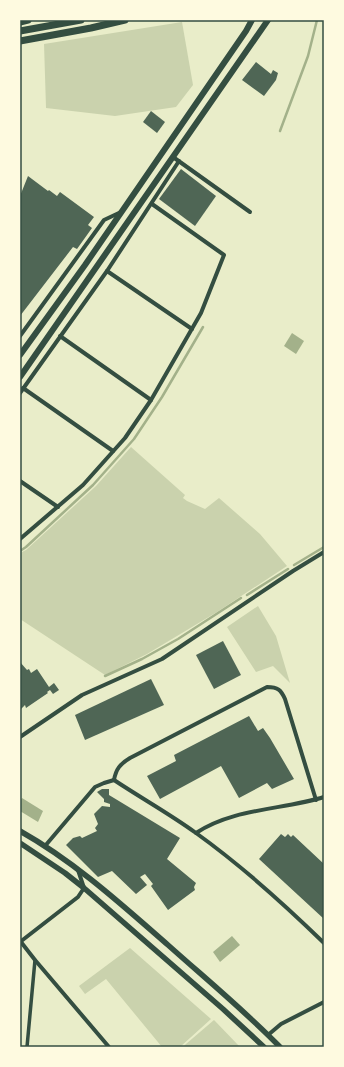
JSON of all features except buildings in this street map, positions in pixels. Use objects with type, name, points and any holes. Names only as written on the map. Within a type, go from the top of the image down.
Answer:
[{"type":"highway","points":[[20,22],[28,20]]},
{"type":"highway","points":[[20,31],[81,20]]},
{"type":"highway","points":[[20,41],[125,20]]},
{"type":"main road","points":[[20,355],[122,212],[252,20]]},
{"type":"main road","points":[[20,378],[268,20]]},
{"type":"street","points":[[174,157],[250,212]]},
{"type":"street","points":[[20,393],[107,271],[179,162]]},
{"type":"street","points":[[20,539],[84,485],[125,438],[151,400],[201,313],[224,255],[152,204]]},
{"type":"street","points":[[20,336],[104,220],[122,212]]},
{"type":"street","points":[[107,271],[192,329]]},
{"type":"street","points":[[60,336],[151,400]]},
{"type":"street","points":[[23,388],[113,451]]},
{"type":"street","points":[[20,481],[58,507]]},
{"type":"street","points":[[20,737],[82,695],[162,659],[293,571],[324,552]]},
{"type":"street","points":[[114,780],[116,771],[121,764],[130,758],[268,687],[275,687],[281,690],[285,699],[316,800]]},
{"type":"street","points":[[46,846],[95,787],[114,780],[196,833],[284,904],[324,943]]},
{"type":"street","points":[[196,833],[206,826],[221,820],[269,808],[316,800],[324,797]]},
{"type":"street","points":[[20,831],[46,846],[77,868],[113,898],[280,1047]]},
{"type":"street","points":[[20,843],[65,873],[84,888],[223,1009],[264,1047]]},
{"type":"street","points":[[77,868],[84,888]]},
{"type":"street","points":[[84,888],[74,901],[20,942],[109,1047]]},
{"type":"street","points":[[27,1047],[34,960]]},
{"type":"street","points":[[268,1035],[281,1024],[324,1002]]},
{"type":"shaded area","points":[[182,22],[193,85],[176,107],[115,116],[46,108],[44,44]]},
{"type":"shaded area","points":[[292,333],[304,341],[296,354],[284,346]]},
{"type":"shaded area","points":[[131,447],[185,495],[183,498],[187,501],[205,509],[219,498],[260,534],[287,566],[217,612],[147,654],[105,675],[20,619],[20,553],[26,550],[96,486]]},
{"type":"shaded area","points":[[258,606],[276,636],[290,683],[273,666],[256,672],[227,627]]},
{"type":"shaded area","points":[[22,798],[43,811],[38,822],[20,811],[20,801]]},
{"type":"shaded area","points":[[232,936],[240,945],[220,962],[213,952]]},
{"type":"shaded area","points":[[130,948],[211,1019],[180,1047],[162,1047],[106,979],[85,994],[79,986]]},
{"type":"shaded area","points":[[214,1020],[240,1047],[183,1047],[186,1044]]},
{"type":"waterway","points":[[280,131],[308,56],[317,20]]},
{"type":"waterway","points":[[20,551],[93,485],[134,439],[162,397],[203,327]]},
{"type":"waterway","points":[[294,565],[324,547]]},
{"type":"waterway","points":[[247,595],[288,569]]},
{"type":"waterway","points":[[105,676],[142,659],[178,639],[241,598]]}]
